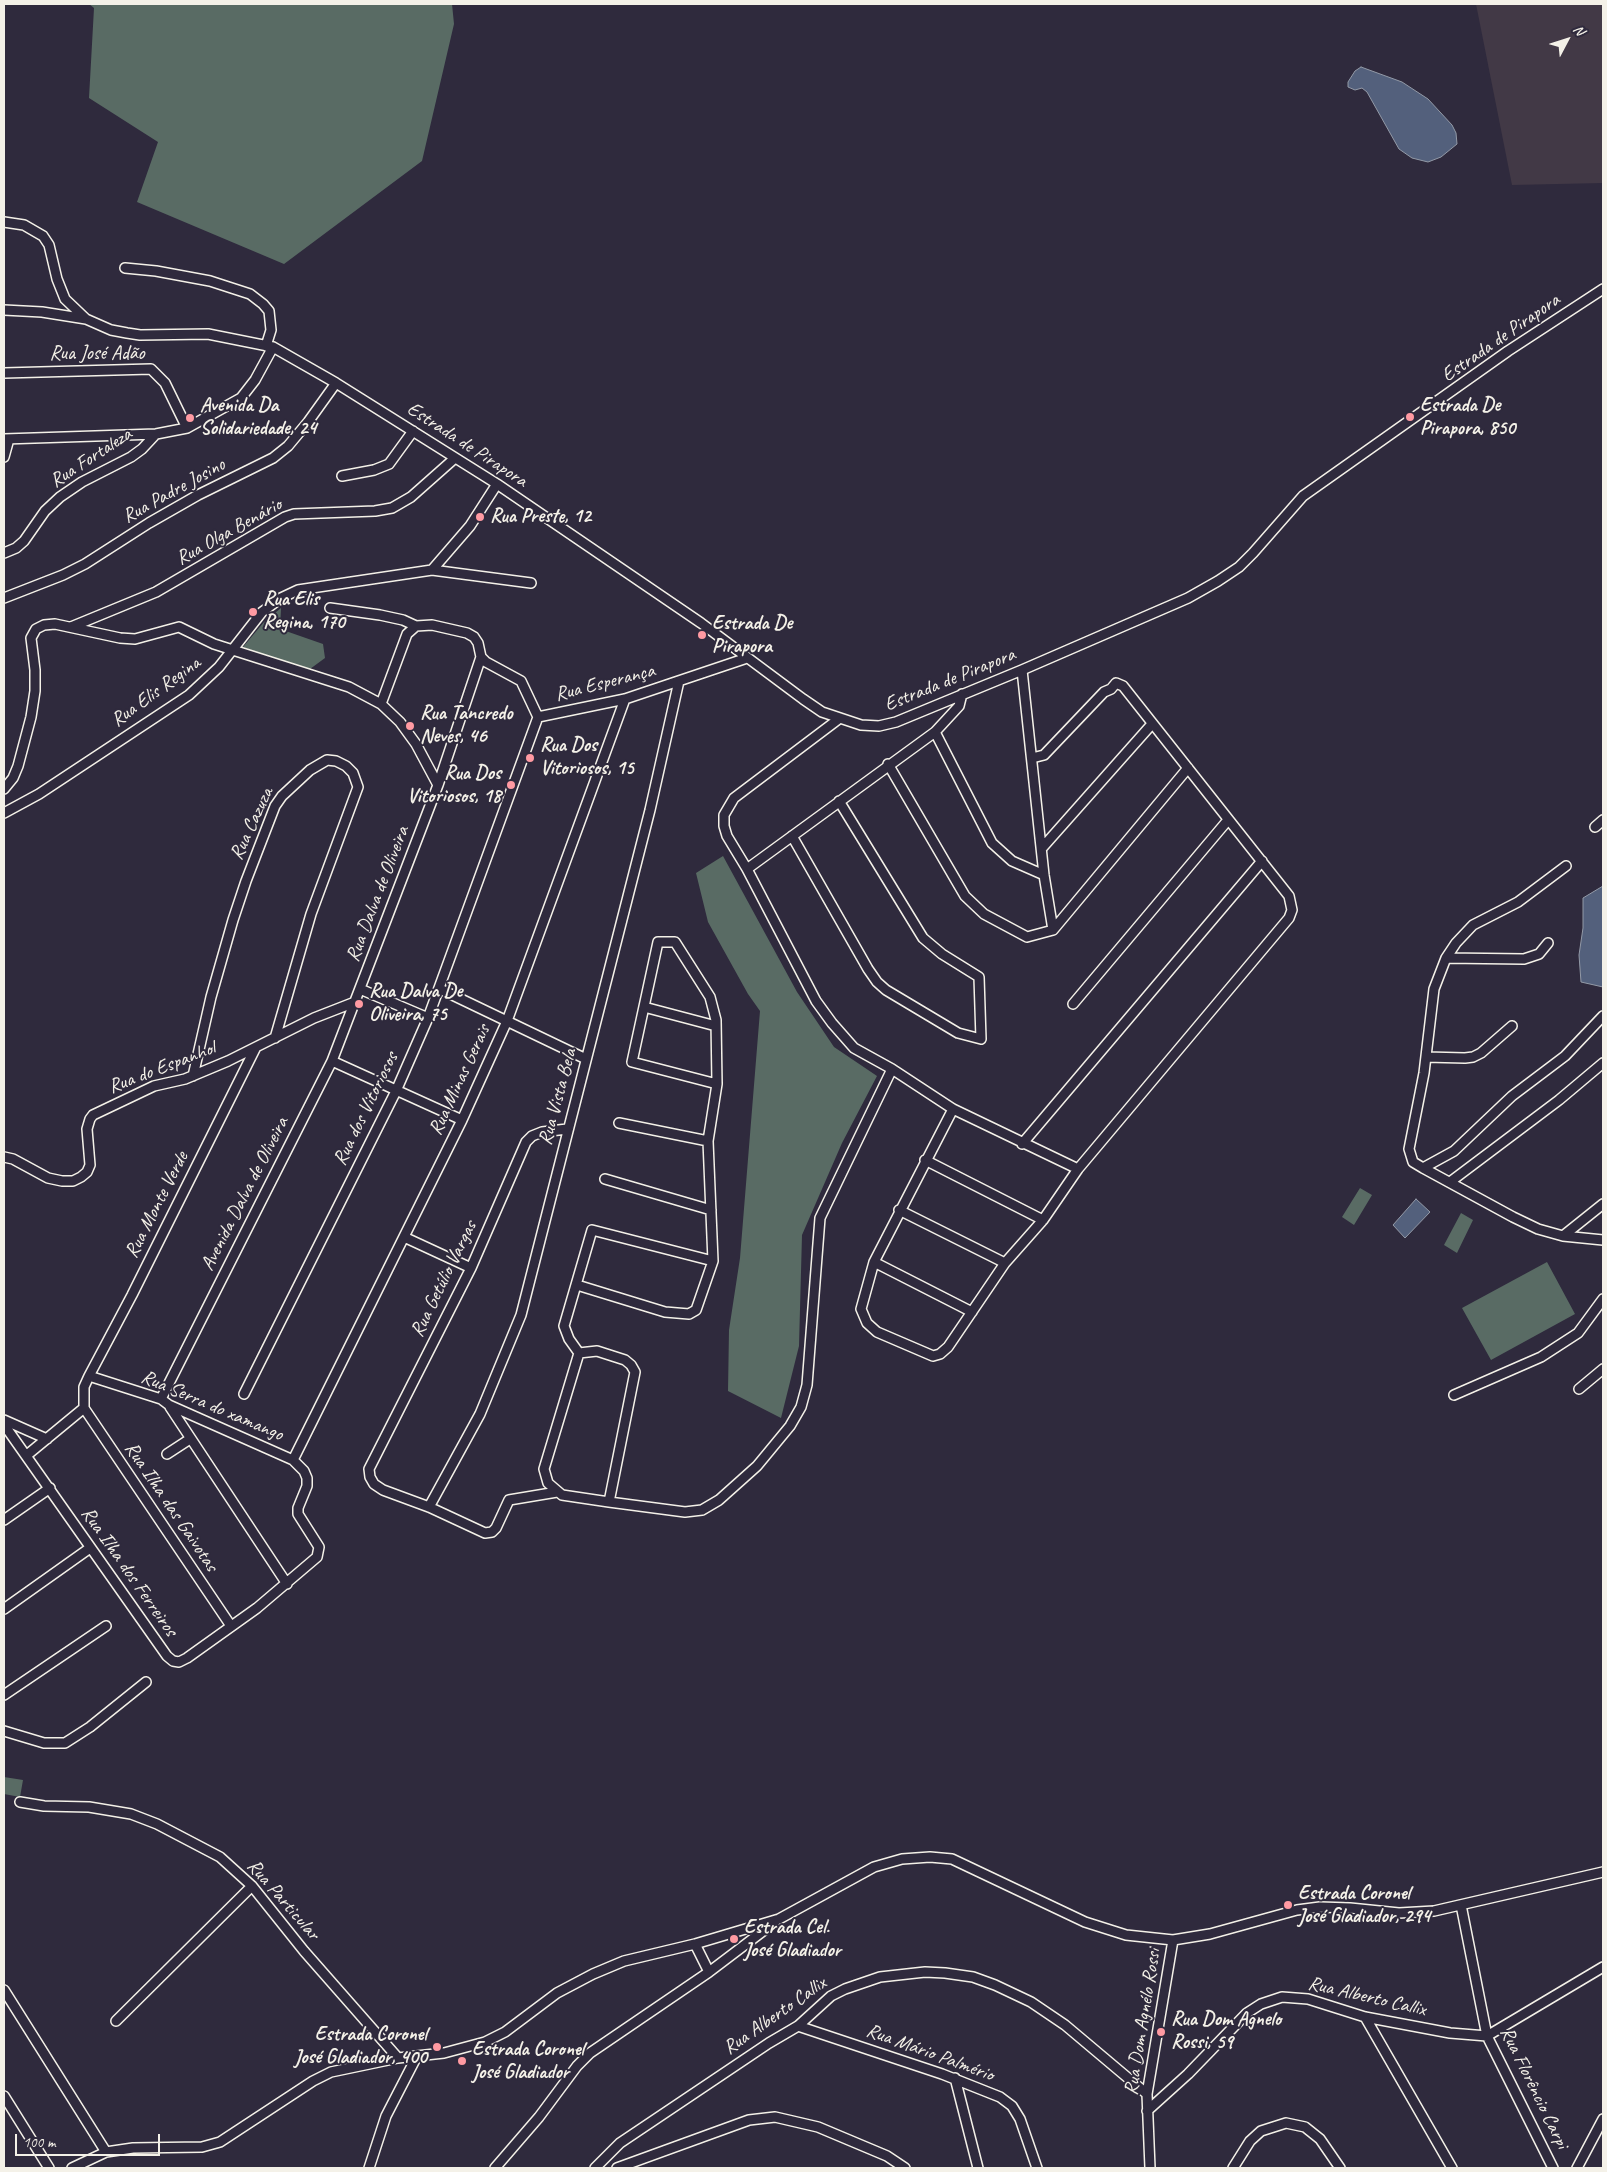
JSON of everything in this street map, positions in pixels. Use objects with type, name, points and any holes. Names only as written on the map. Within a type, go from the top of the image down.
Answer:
[{"type":"street","name":"Estrada de Pirapora","points":[[4,222],[24,225],[43,236],[49,245],[57,280],[65,299],[86,319],[110,330],[140,335],[208,334],[269,347],[336,383],[497,484],[701,624],[822,712],[861,724],[879,726],[896,722],[1022,670],[1188,598],[1218,581],[1239,567],[1303,496],[1508,351],[1603,289]]},
{"type":"street","points":[[4,457],[6,439],[156,434],[186,428],[241,398],[255,380],[269,347],[269,311],[263,304],[250,294],[210,281],[156,271],[125,268]]},
{"type":"street","points":[[4,310],[42,312],[86,319]]},
{"type":"street","name":"Rua José Adão","points":[[4,372],[151,370],[165,383],[186,428]]},
{"type":"street","name":"Rua Padre Josino","points":[[4,598],[63,575],[85,564],[149,523],[273,458],[288,446],[336,383]]},
{"type":"street","points":[[342,476],[374,470],[388,464],[414,431]]},
{"type":"street","name":"Rua Fortaleza","points":[[4,553],[16,548],[24,541],[45,511],[60,497],[82,482],[131,457],[142,449],[156,434]]},
{"type":"street","name":"Rua Olga Benário","points":[[71,627],[156,592],[285,517],[294,514],[375,511],[392,508],[411,497],[455,458]]},
{"type":"street","points":[[432,570],[470,526],[497,484]]},
{"type":"street","name":"Rua Elis Regina","points":[[4,813],[39,794],[189,695],[206,681],[262,612],[281,598],[298,590],[432,570],[531,583]]},
{"type":"street","points":[[330,608],[387,617],[416,626],[432,625],[467,633],[474,637],[478,643],[481,657],[521,681],[538,717]]},
{"type":"street","points":[[4,789],[13,778],[18,766],[31,717],[35,691],[35,670],[31,638],[33,633],[44,625],[71,627],[120,638],[134,639],[179,627],[214,644],[349,687],[380,704],[400,722],[416,744],[438,785]]},
{"type":"street","points":[[380,704],[407,634],[416,626]]},
{"type":"street","name":"Rua Dalva de Oliveira","points":[[355,1002],[438,785],[481,657]]},
{"type":"street","points":[[679,681],[747,658]]},
{"type":"street","points":[[1022,670],[1044,875],[1052,930]]},
{"type":"street","name":"Rua Esperança","points":[[538,717],[625,699],[679,681]]},
{"type":"street","name":"Rua Vista Bela","points":[[429,1508],[480,1414],[522,1315],[567,1129],[650,810],[679,681]]},
{"type":"street","points":[[953,1109],[899,1210],[874,1262],[860,1309],[867,1323],[877,1332],[929,1355],[937,1355],[948,1347],[1005,1262],[1043,1220],[1078,1169],[1289,918],[1292,905],[1289,896],[1262,861],[1123,686],[1116,683],[1101,695],[1044,755],[1032,758]]},
{"type":"street","points":[[747,869],[888,764],[935,732],[960,706],[962,694]]},
{"type":"street","name":"Rua Minas Gerais","points":[[294,1460],[462,1120],[507,1021],[625,699]]},
{"type":"street","name":"Rua dos Vitoriosos","points":[[244,1394],[396,1091],[428,1018],[538,717]]},
{"type":"street","points":[[840,718],[730,803],[724,815],[725,831],[824,1012],[854,1048],[892,1069],[953,1109],[1022,1144],[1078,1169]]},
{"type":"street","points":[[1042,848],[1152,724]]},
{"type":"street","points":[[935,732],[992,843],[1012,861],[1044,875]]},
{"type":"street","name":"Rua Cazuza","points":[[193,1076],[211,997],[233,920],[275,806],[282,796],[320,762],[327,760],[336,761],[346,766],[353,773],[357,779],[358,786],[311,914],[275,1038]]},
{"type":"street","points":[[888,764],[965,896],[984,914],[1027,938],[1052,930],[1188,768]]},
{"type":"street","points":[[792,836],[877,982],[886,990],[958,1033],[981,1039],[978,977],[942,954],[922,938],[839,801]]},
{"type":"street","points":[[1073,1004],[1228,820]]},
{"type":"street","points":[[1595,827],[1603,820]]},
{"type":"street","points":[[1022,1144],[1262,861]]},
{"type":"street","points":[[1566,866],[1518,902],[1473,926],[1456,943],[1446,958],[1434,989],[1426,1057],[1409,1149],[1413,1162],[1512,1217],[1538,1229],[1563,1236],[1603,1240]]},
{"type":"street","points":[[577,1285],[665,1312],[689,1314],[696,1310],[713,1261],[708,1141],[717,1084],[716,1026],[710,997],[675,942],[658,942],[632,1062],[717,1084]]},
{"type":"street","points":[[1446,958],[1524,959],[1539,954],[1548,943]]},
{"type":"street","points":[[360,989],[428,1018]]},
{"type":"street","points":[[440,989],[586,1059]]},
{"type":"street","name":"Rua do Espanhol","points":[[4,1157],[13,1158],[48,1178],[73,1181],[81,1178],[89,1170],[90,1165],[87,1129],[93,1115],[154,1086],[180,1081],[193,1076],[255,1049],[314,1018],[355,1002]]},
{"type":"street","name":"Avenida Dalva de Oliveira","points":[[165,1402],[332,1061],[355,1002]]},
{"type":"street","points":[[644,1007],[716,1026]]},
{"type":"street","points":[[1423,1168],[1454,1151],[1512,1096],[1565,1056],[1603,1016]]},
{"type":"street","points":[[1426,1057],[1473,1057],[1481,1053],[1512,1026]]},
{"type":"street","name":"Rua Monte Verde","points":[[84,1408],[84,1387],[89,1376],[132,1295],[255,1049]]},
{"type":"street","points":[[332,1061],[462,1120]]},
{"type":"street","points":[[1450,1182],[1559,1100],[1603,1063]]},
{"type":"street","points":[[579,1353],[544,1470],[548,1483],[557,1492],[562,1495],[685,1512],[708,1507],[719,1500],[757,1466],[790,1426],[801,1407],[808,1378],[820,1218],[892,1069]]},
{"type":"street","points":[[619,1123],[708,1141]]},
{"type":"street","name":"Rua Getúlio Vargas","points":[[429,1508],[383,1490],[374,1484],[370,1477],[369,1469],[471,1268],[526,1142],[532,1136],[542,1132],[567,1129]]},
{"type":"street","points":[[925,1160],[1043,1220]]},
{"type":"street","points":[[604,1178],[711,1210]]},
{"type":"street","points":[[1563,1236],[1603,1204]]},
{"type":"street","points":[[899,1210],[1005,1262]]},
{"type":"street","points":[[579,1353],[568,1339],[564,1326],[592,1230],[713,1261]]},
{"type":"street","points":[[404,1237],[471,1268]]},
{"type":"street","points":[[874,1262],[972,1312]]},
{"type":"street","points":[[1454,1395],[1541,1357],[1563,1343],[1578,1333],[1603,1299]]},
{"type":"street","points":[[579,1353],[591,1350],[606,1354],[628,1362],[635,1372],[609,1502]]},
{"type":"street","points":[[1579,1389],[1603,1369]]},
{"type":"street","name":"Rua Serra do xamango","points":[[89,1376],[165,1402],[294,1460]]},
{"type":"street","points":[[165,1402],[287,1584]]},
{"type":"street","points":[[27,1455],[84,1408]]},
{"type":"street","name":"Rua Ilha das Gaivotas","points":[[84,1408],[230,1626]]},
{"type":"street","points":[[6,1424],[47,1439]]},
{"type":"street","name":"Rua Ilha dos Ferreiros","points":[[6,1424],[90,1548],[167,1656],[173,1661],[179,1662],[230,1626]]},
{"type":"street","points":[[167,1454],[190,1439]]},
{"type":"street","points":[[230,1626],[287,1584],[317,1556],[319,1547],[298,1514],[298,1508],[307,1486],[307,1478],[304,1471],[294,1460]]},
{"type":"street","points":[[4,1520],[50,1488]]},
{"type":"street","points":[[429,1508],[485,1533],[492,1532],[496,1528],[509,1500],[557,1492]]},
{"type":"street","points":[[4,1609],[90,1548]]},
{"type":"street","points":[[4,1695],[106,1626]]},
{"type":"street","points":[[4,1732],[44,1742],[65,1742],[90,1727],[146,1682]]},
{"type":"street","name":"Rua Particular","points":[[20,1802],[44,1806],[89,1807],[130,1814],[157,1824],[220,1857],[252,1886],[304,1951],[398,2058]]},
{"type":"street","points":[[495,2168],[539,2117],[577,2066],[590,2053],[709,1972],[779,1919],[874,1867],[902,1860],[930,1857],[952,1859],[1085,1922],[1126,1936],[1173,1940],[1210,1934],[1297,1910],[1320,1907],[1400,1913],[1434,1911],[1603,1872]]},
{"type":"street","points":[[116,2021],[252,1886]]},
{"type":"street","name":"Rua Florêncio Carpi","points":[[1460,1905],[1487,2036],[1553,2168]]},
{"type":"street","points":[[72,2168],[106,2152],[133,2148],[202,2147],[220,2142],[313,2081],[331,2072],[398,2058],[444,2053],[485,2042],[505,2032],[557,1993],[593,1974],[624,1961],[695,1944],[779,1919]]},
{"type":"street","name":"Rua Dom Agnélo Rossi","points":[[1150,2168],[1147,2094],[1173,1940]]},
{"type":"street","points":[[695,1944],[709,1972]]},
{"type":"street","points":[[1487,2036],[1603,1967]]},
{"type":"street","name":"Rua Alberto Callix","points":[[595,2168],[620,2142],[769,2043],[798,2026],[831,1996],[844,1989],[880,1977],[925,1972],[973,1977],[1031,2002],[1064,2025],[1147,2094]]},
{"type":"street","points":[[4,1990],[106,2152]]},
{"type":"street","name":"Rua Alberto Callix","points":[[1147,2111],[1188,2074],[1228,2031],[1248,2013],[1261,2004],[1282,1997],[1308,1999],[1365,2017],[1450,2033],[1487,2036]]},
{"type":"street","points":[[1365,2017],[1452,2168]]},
{"type":"street","name":"Rua Mário Palmério","points":[[798,2026],[955,2078],[1000,2098],[1012,2106],[1020,2119],[1037,2168]]},
{"type":"street","points":[[369,2168],[386,2116],[417,2056]]},
{"type":"street","points":[[955,2078],[978,2168]]},
{"type":"street","points":[[4,2096],[49,2168]]},
{"type":"street","points":[[617,2168],[749,2120],[775,2117],[818,2127],[887,2156],[905,2168]]},
{"type":"street","points":[[1577,2168],[1603,2119]]},
{"type":"street","points":[[1233,2168],[1250,2141],[1261,2131],[1286,2123],[1305,2128],[1320,2139],[1340,2168]]},
{"type":"shaded area","points":[[1476,4],[1603,4],[1603,183],[1512,185]]},
{"type":"green space","points":[[89,4],[452,4],[454,24],[422,161],[284,264],[137,202],[158,142],[89,98],[94,8]]},
{"type":"green space","points":[[281,608],[280,629],[323,644],[325,658],[310,669],[300,668],[243,647],[264,622]]},
{"type":"green space","points":[[723,856],[797,992],[834,1047],[877,1076],[842,1143],[802,1235],[799,1346],[781,1418],[728,1391],[729,1330],[740,1258],[760,1011],[748,994],[708,922],[696,873]]},
{"type":"green space","points":[[1360,1188],[1372,1195],[1354,1225],[1342,1217]]},
{"type":"green space","points":[[1461,1213],[1473,1220],[1457,1253],[1444,1245]]},
{"type":"green space","points":[[1547,1262],[1575,1314],[1491,1360],[1462,1308]]},
{"type":"green space","points":[[4,1777],[23,1780],[20,1797],[4,1794]]},
{"type":"water","points":[[1361,67],[1402,82],[1428,99],[1452,125],[1456,133],[1457,144],[1441,157],[1428,162],[1412,158],[1399,149],[1367,92],[1362,88],[1355,90],[1348,87],[1348,82],[1355,71]]},
{"type":"water","points":[[1603,886],[1603,987],[1581,982],[1579,955],[1583,928],[1583,898]]},
{"type":"water","points":[[1416,1199],[1430,1212],[1405,1238],[1393,1225]]},
{"type":"place","name":"Estrada De Pirapora, 850","points":[[1410,417]]},
{"type":"place","name":"Avenida Da Solidariedade, 24","points":[[190,418]]},
{"type":"place","name":"Rua Preste, 12","points":[[480,517]]},
{"type":"place","name":"Rua Elis Regina, 170","points":[[253,612]]},
{"type":"place","name":"Estrada De Pirapora","points":[[702,635]]},
{"type":"place","name":"Rua Tancredo Neves, 46","points":[[410,726]]},
{"type":"place","name":"Rua Dos Vitoriosos, 15","points":[[530,758]]},
{"type":"place","name":"Rua Dos Vitoriosos, 18","points":[[511,785]]},
{"type":"place","name":"Rua Dalva De Oliveira, 75","points":[[359,1004]]},
{"type":"place","name":"Estrada Coronel José Gladiador, 294","points":[[1288,1905]]},
{"type":"place","name":"Estrada Cel. José Gladiador","points":[[734,1939]]},
{"type":"place","name":"Rua Dom Agnelo Rossi, 59","points":[[1161,2032]]},
{"type":"place","name":"Estrada Coronel José Gladiador, 400","points":[[437,2047]]},
{"type":"place","name":"Estrada Coronel José Gladiador","points":[[462,2061]]}]
